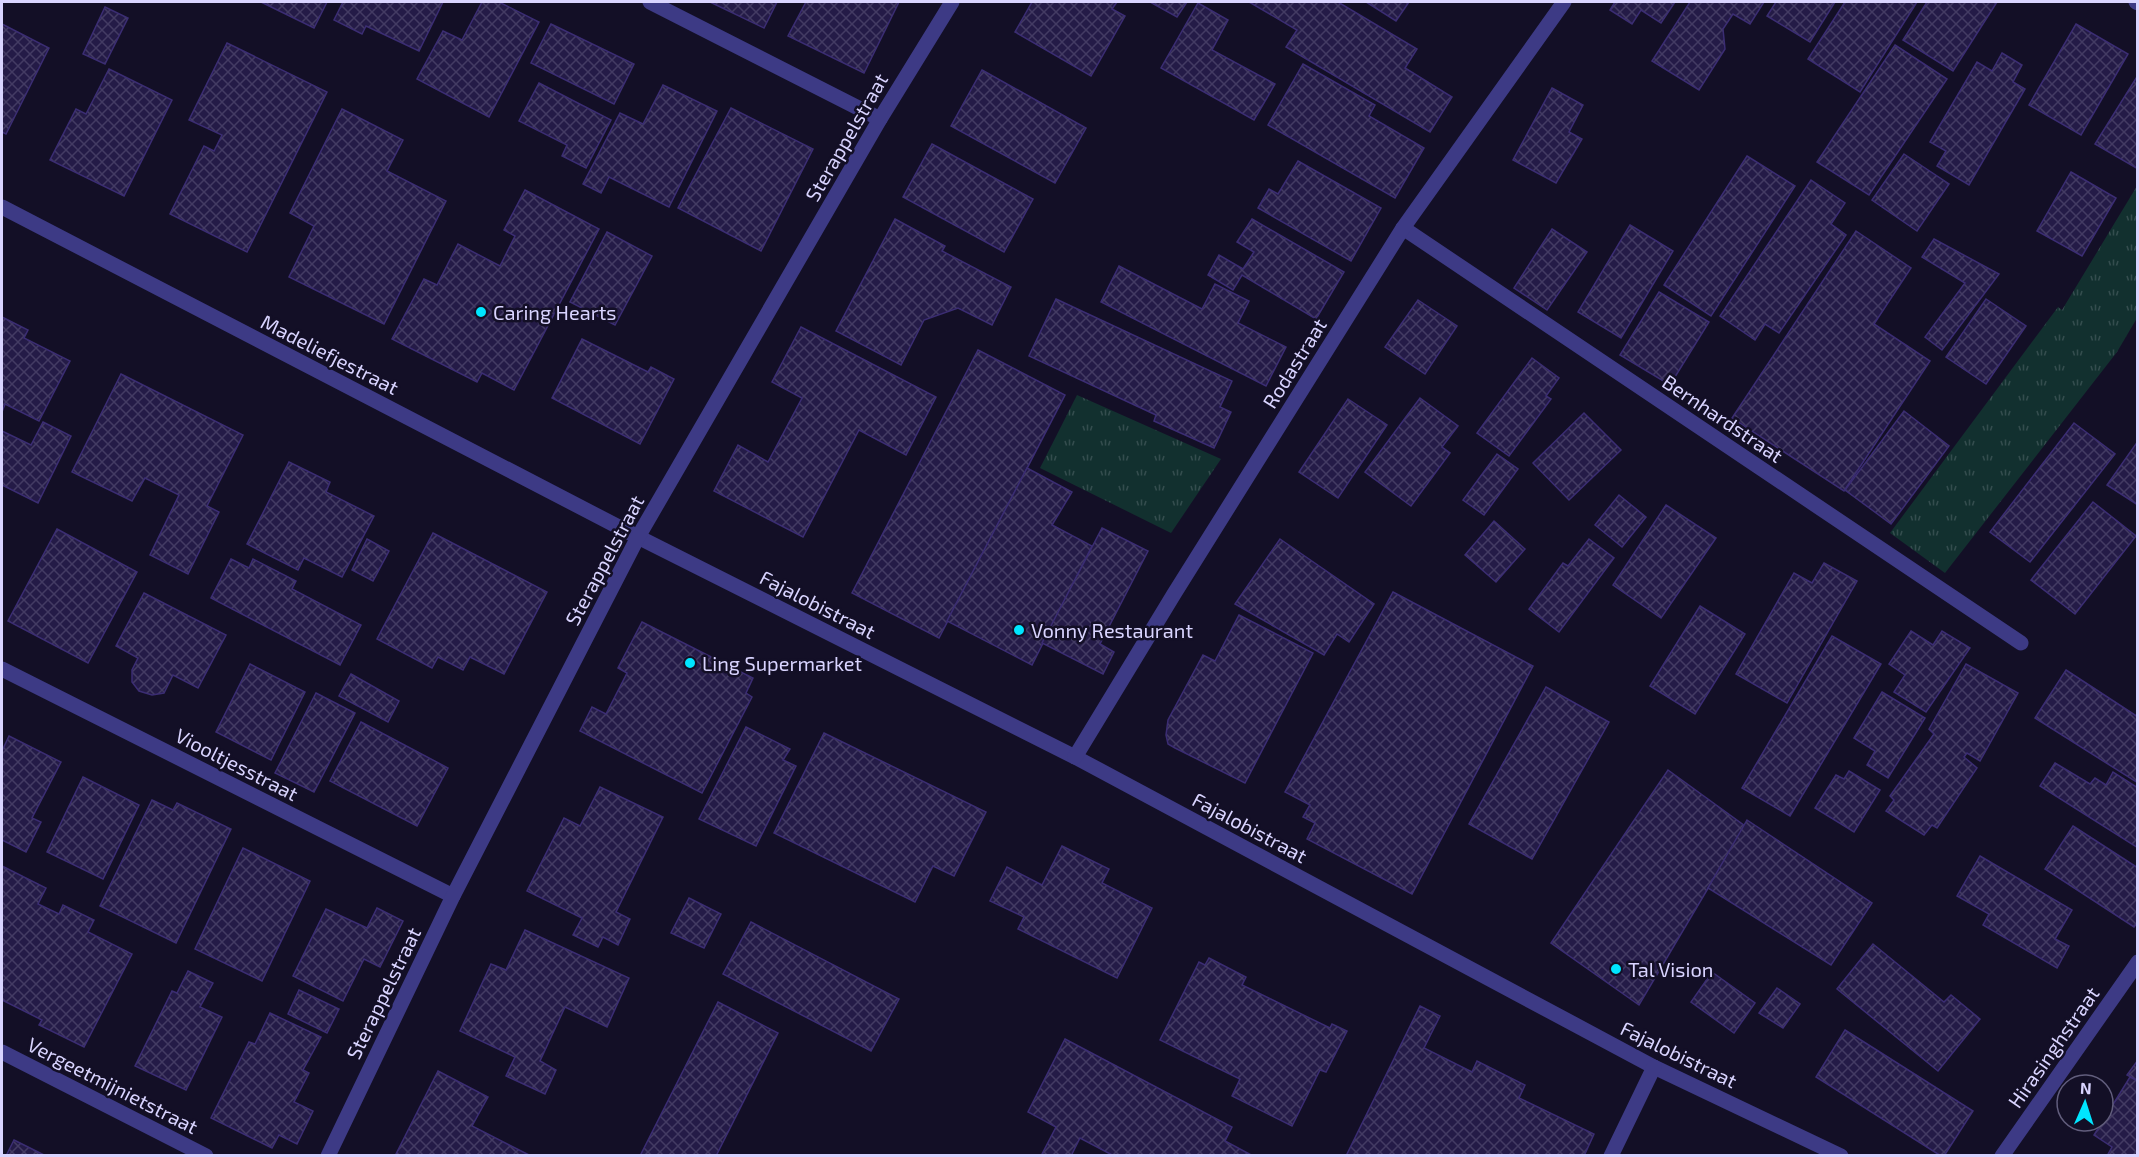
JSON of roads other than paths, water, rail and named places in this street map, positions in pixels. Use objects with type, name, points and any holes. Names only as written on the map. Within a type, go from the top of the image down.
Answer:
[{"type":"street","points":[[650,2],[880,119]]},
{"type":"street","name":"Sterappelstraat","points":[[328,1155],[453,896],[638,537],[880,119],[952,2]]},
{"type":"street","name":"Rodastraat","points":[[1075,757],[1180,583],[1403,228],[1564,2]]},
{"type":"street","name":"Madeliefjestraat","points":[[2,207],[638,537]]},
{"type":"street","name":"Bernhardstraat","points":[[1403,228],[2021,643]]},
{"type":"street","name":"Fajalobistraat","points":[[638,537],[1075,757],[1654,1067],[1841,1155]]},
{"type":"street","name":"Viooltjesstraat","points":[[2,669],[453,896]]},
{"type":"street","name":"Hirasinghstraat","points":[[2002,1155],[2138,963]]},
{"type":"street","name":"Vergeetmijnietstraat","points":[[2,1052],[206,1155]]},
{"type":"street","points":[[1611,1155],[1654,1067]]},
{"type":"place","name":"Caring Hearts","points":[[481,312]]},
{"type":"place","name":"Vonny Restaurant","points":[[1019,630]]},
{"type":"place","name":"Ling Supermarket","points":[[690,663]]},
{"type":"place","name":"Tal Vision","points":[[1616,969]]}]
